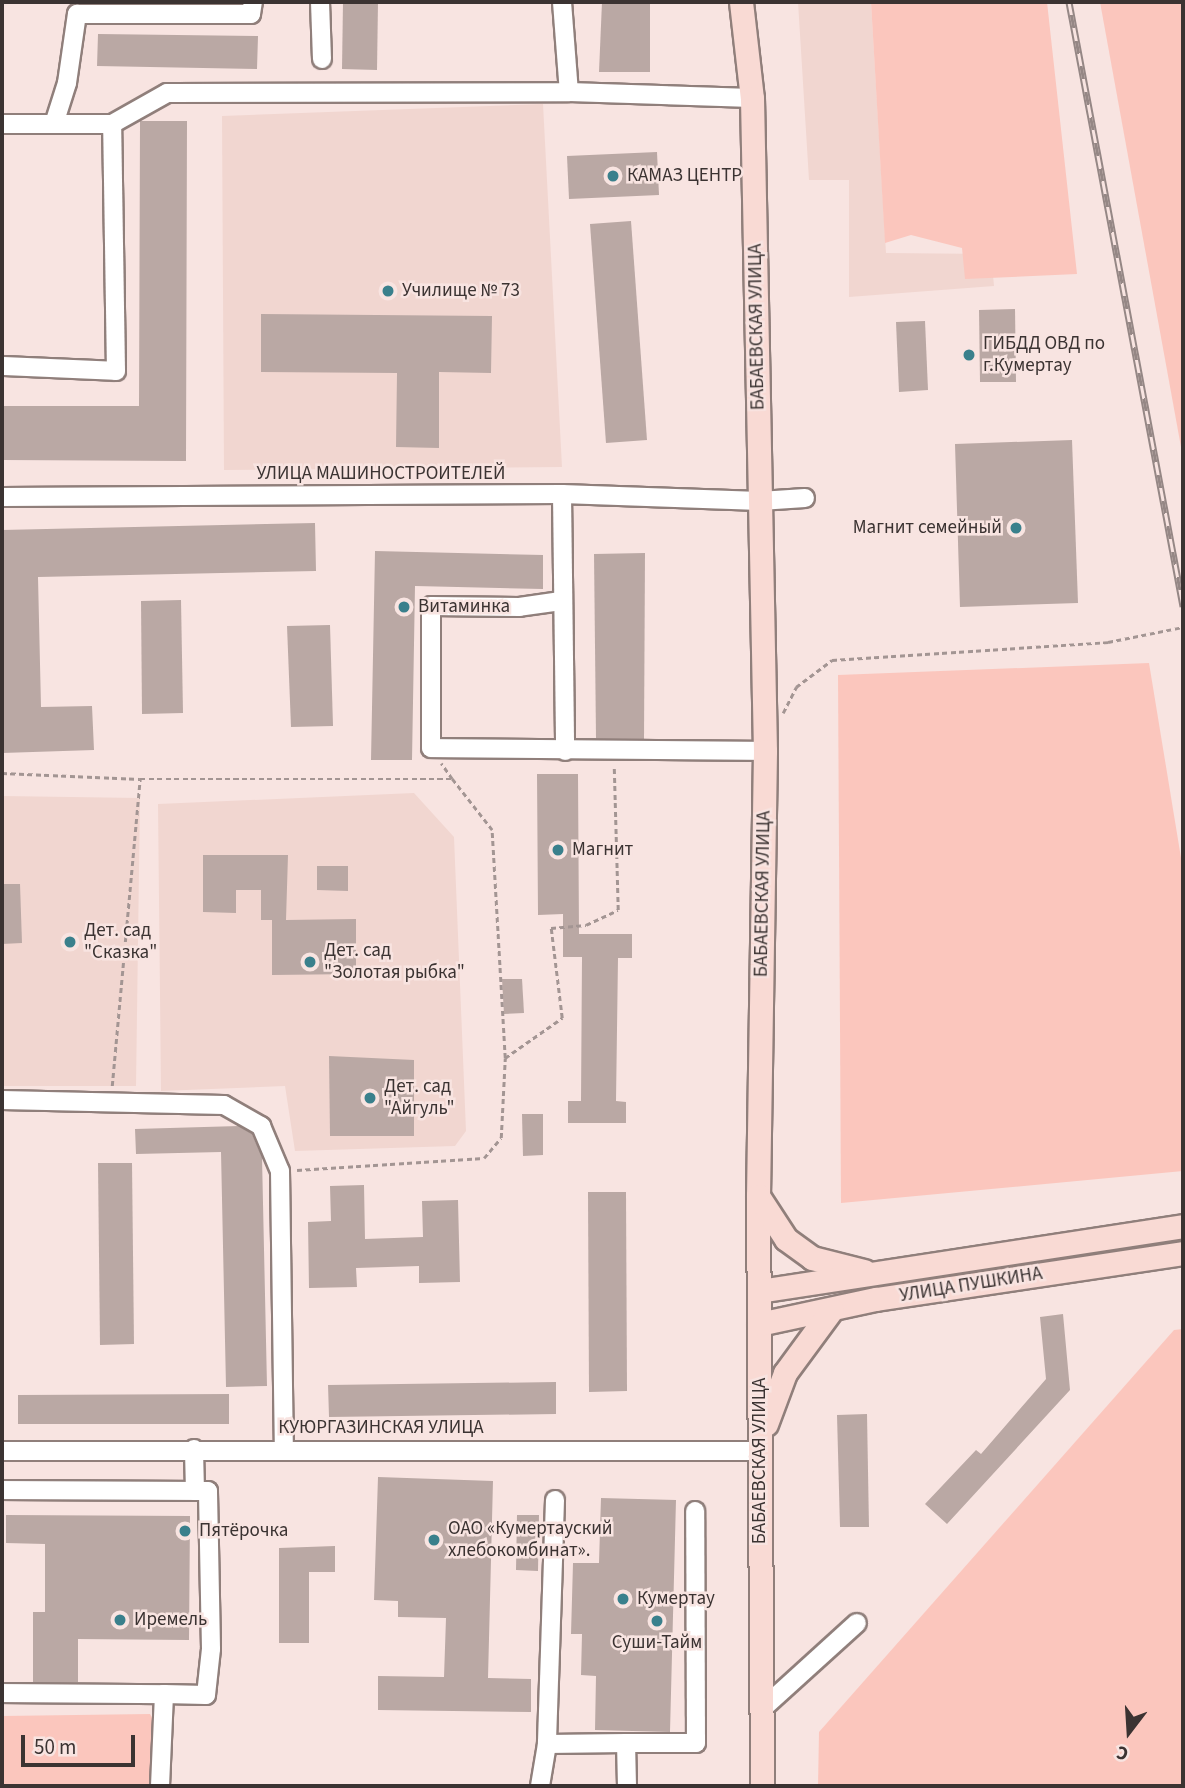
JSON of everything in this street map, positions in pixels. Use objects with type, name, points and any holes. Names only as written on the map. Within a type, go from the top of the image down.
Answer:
[{"type":"main road","name":"БАБАЕВСКАЯ УЛИЦА","points":[[741,2],[752,98],[765,751],[758,1196],[762,1786]]},
{"type":"main road","points":[[758,1196],[786,1239],[812,1258],[874,1273]]},
{"type":"main road","name":"УЛИЦА ПУШКИНА","points":[[759,1291],[1183,1226]]},
{"type":"main road","name":"УЛИЦА ПУШКИНА","points":[[760,1324],[832,1309],[1183,1253]]},
{"type":"main road","points":[[760,1451],[771,1406],[785,1373],[832,1309]]},
{"type":"street","points":[[54,124],[67,83],[78,8],[251,15],[253,2]]},
{"type":"street","points":[[320,2],[322,59]]},
{"type":"street","points":[[562,2],[569,92]]},
{"type":"street","points":[[2,124],[112,124],[167,93],[569,92],[752,98]]},
{"type":"street","points":[[2,366],[116,370],[112,124]]},
{"type":"street","points":[[562,494],[561,601],[565,751]]},
{"type":"street","name":"УЛИЦА МАШИНОСТРОИТЕЛЕЙ","points":[[2,497],[562,494],[760,501],[805,498]]},
{"type":"street","points":[[561,601],[519,607],[430,606],[432,748],[614,753],[765,751]]},
{"type":"street","points":[[2,1100],[224,1105],[261,1126],[280,1171],[284,1448]]},
{"type":"street","name":"КУЮРГАЗИНСКАЯ УЛИЦА","points":[[2,1451],[284,1448],[760,1451]]},
{"type":"street","points":[[194,1449],[195,1491]]},
{"type":"street","points":[[2,1490],[208,1491],[211,1649],[206,1695],[2,1693]]},
{"type":"street","points":[[540,1786],[547,1744],[555,1500]]},
{"type":"street","points":[[547,1744],[696,1743],[695,1511]]},
{"type":"street","points":[[762,1709],[857,1622]]},
{"type":"street","points":[[160,1786],[164,1694]]},
{"type":"street","points":[[626,1743],[627,1786]]},
{"type":"path","points":[[780,719],[796,687],[832,660],[1108,642],[1183,627]]},
{"type":"path","points":[[280,1171],[484,1158],[501,1138],[505,1058],[492,831],[432,748]]},
{"type":"path","points":[[505,1058],[562,1018],[551,928],[586,925],[618,910],[614,753]]},
{"type":"path","points":[[2,773],[140,779],[452,779]]},
{"type":"path","points":[[110,1103],[140,779]]},
{"type":"shaded area","points":[[798,2],[871,2],[886,253],[991,254],[994,286],[849,297],[849,180],[809,180]]},
{"type":"shaded area","points":[[871,2],[1047,2],[1077,274],[965,279],[962,248],[911,235],[885,243]]},
{"type":"shaded area","points":[[1100,2],[1183,2],[1183,458]]},
{"type":"shaded area","name":"Училище № 73","points":[[543,104],[562,467],[224,470],[222,116]]},
{"type":"shaded area","points":[[1149,663],[1183,870],[1183,1171],[841,1203],[838,675]]},
{"type":"shaded area","name":"Дет. сад \"Золотая рыбка\"","points":[[414,793],[454,837],[466,1131],[455,1146],[295,1151],[285,1086],[161,1091],[158,804]]},
{"type":"shaded area","name":"Дет. сад \"Сказка\"","points":[[2,796],[140,798],[136,1086],[2,1086]]},
{"type":"shaded area","points":[[1183,1329],[1183,1786],[818,1786],[819,1732],[1174,1330]]},
{"type":"shaded area","points":[[150,1714],[154,1721],[153,1786],[2,1786],[2,1716]]},
{"type":"building","points":[[343,2],[378,2],[377,70],[342,69]]},
{"type":"building","points":[[602,2],[650,2],[650,72],[599,72]]},
{"type":"building","points":[[98,34],[258,36],[257,69],[97,66]]},
{"type":"building","points":[[140,121],[187,121],[186,461],[2,460],[2,406],[139,406]]},
{"type":"building","name":"КАМАЗ ЦЕНТР","points":[[657,152],[659,195],[569,199],[567,156]]},
{"type":"building","points":[[631,221],[647,440],[606,443],[590,224]]},
{"type":"building","points":[[1015,309],[1016,382],[980,382],[979,310]]},
{"type":"building","points":[[261,314],[492,316],[491,373],[439,372],[439,448],[396,447],[397,373],[261,372]]},
{"type":"building","points":[[925,321],[928,390],[899,392],[896,322]]},
{"type":"building","name":"Магнит семейный","points":[[1072,440],[1078,603],[960,607],[955,444]]},
{"type":"building","points":[[315,523],[316,571],[38,577],[41,707],[92,706],[94,750],[2,753],[2,530]]},
{"type":"building","points":[[375,551],[543,555],[543,589],[415,586],[412,760],[371,760]]},
{"type":"building","points":[[645,553],[644,739],[596,738],[594,554]]},
{"type":"building","points":[[181,600],[183,713],[142,714],[141,601]]},
{"type":"building","points":[[330,625],[333,726],[291,727],[287,626]]},
{"type":"building","points":[[537,774],[578,774],[579,934],[632,934],[632,958],[618,958],[616,1101],[626,1102],[626,1123],[568,1123],[568,1101],[581,1101],[582,957],[563,957],[563,914],[538,915]]},
{"type":"building","name":"Дет. сад \"Золотая рыбка\"","points":[[203,855],[288,855],[286,920],[356,919],[356,974],[272,975],[272,920],[261,920],[261,890],[236,890],[236,913],[203,912]]},
{"type":"building","points":[[317,866],[348,866],[348,891],[317,890]]},
{"type":"building","points":[[2,884],[20,884],[22,943],[2,944]]},
{"type":"building","points":[[502,979],[522,979],[524,1013],[504,1014]]},
{"type":"building","name":"Дет. сад \"Айгуль\"","points":[[329,1056],[414,1060],[414,1136],[330,1136]]},
{"type":"building","points":[[522,1114],[543,1114],[543,1155],[523,1156]]},
{"type":"building","points":[[239,1126],[252,1134],[262,1157],[267,1386],[226,1387],[221,1152],[136,1154],[135,1129]]},
{"type":"building","points":[[98,1163],[132,1163],[134,1344],[100,1345]]},
{"type":"building","points":[[364,1185],[365,1239],[423,1237],[422,1201],[458,1200],[460,1282],[419,1283],[419,1266],[356,1268],[357,1287],[309,1288],[308,1222],[331,1221],[330,1186]]},
{"type":"building","points":[[588,1192],[626,1192],[627,1391],[589,1392]]},
{"type":"building","points":[[1063,1314],[1070,1390],[947,1524],[925,1504],[976,1450],[981,1454],[1046,1379],[1040,1317]]},
{"type":"building","points":[[556,1382],[556,1414],[329,1417],[328,1385]]},
{"type":"building","points":[[229,1394],[229,1424],[18,1424],[18,1395]]},
{"type":"building","points":[[867,1414],[869,1527],[840,1527],[837,1415]]},
{"type":"building","name":"ОАО «Кумертауский хлебокомбинат».","points":[[378,1477],[493,1481],[488,1678],[531,1679],[531,1712],[378,1710],[378,1676],[444,1677],[446,1618],[398,1617],[398,1601],[374,1600]]},
{"type":"building","name":"Кумертау","points":[[601,1498],[676,1500],[670,1732],[595,1730],[596,1676],[581,1675],[582,1634],[571,1634],[573,1563],[599,1563]]},
{"type":"building","points":[[6,1515],[190,1516],[189,1640],[78,1639],[78,1682],[33,1682],[33,1612],[45,1612],[45,1544],[6,1543]]},
{"type":"building","points":[[517,1515],[539,1515],[538,1571],[516,1570]]},
{"type":"building","points":[[335,1546],[335,1572],[309,1572],[309,1643],[279,1643],[279,1548]]},
{"type":"railway","points":[[1069,2],[1183,606]]},
{"type":"place","name":"КАМАЗ ЦЕНТР","points":[[613,176]]},
{"type":"place","name":"Училище № 73","points":[[388,291]]},
{"type":"place","name":"ГИБДД ОВД по г.Кумертау","points":[[969,355]]},
{"type":"place","name":"Магнит семейный","points":[[1016,528]]},
{"type":"place","name":"Витаминка","points":[[404,607]]},
{"type":"place","name":"Магнит","points":[[558,850]]},
{"type":"place","name":"Дет. сад \"Сказка\"","points":[[70,942]]},
{"type":"place","name":"Дет. сад \"Золотая рыбка\"","points":[[310,962]]},
{"type":"place","name":"Дет. сад \"Айгуль\"","points":[[370,1098]]},
{"type":"place","name":"Пятёрочка","points":[[185,1531]]},
{"type":"place","name":"ОАО «Кумертауский хлебокомбинат».","points":[[434,1540]]},
{"type":"place","name":"Кумертау","points":[[623,1599]]},
{"type":"place","name":"Иремель","points":[[120,1620]]},
{"type":"place","name":"Суши-Тайм","points":[[657,1621]]}]
